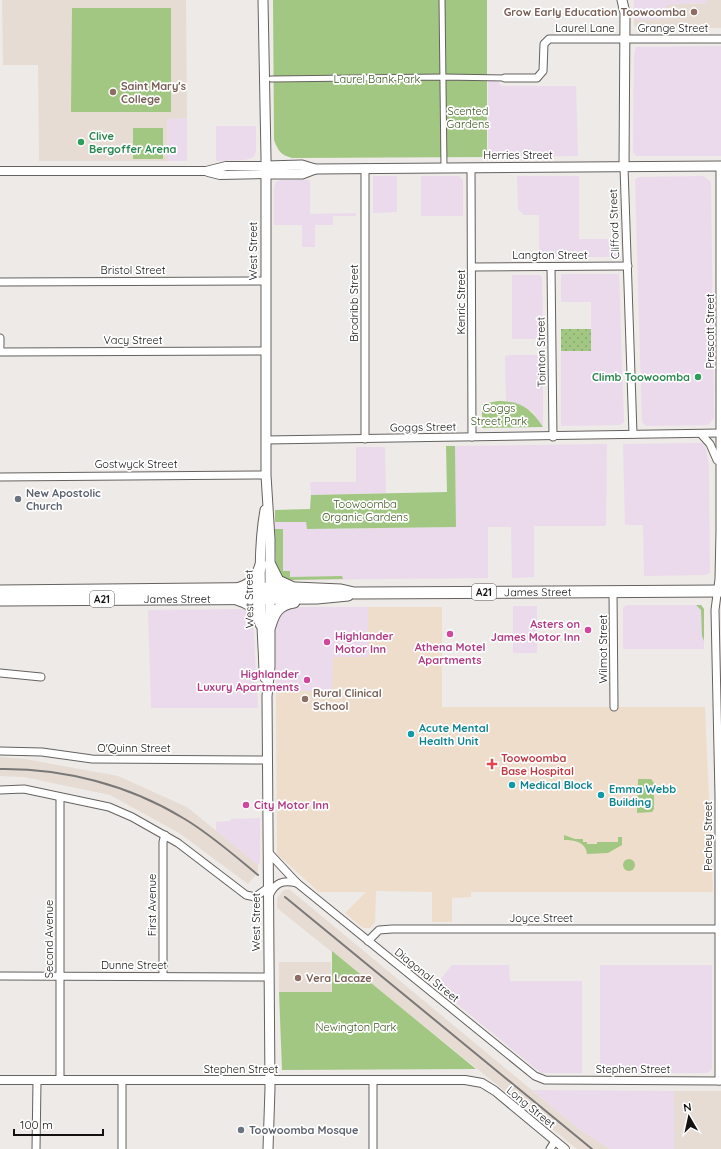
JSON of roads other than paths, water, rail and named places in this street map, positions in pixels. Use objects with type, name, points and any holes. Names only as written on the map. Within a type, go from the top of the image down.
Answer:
[{"type":"highway","points":[[295,588],[278,581],[265,565],[253,581],[236,594],[254,607],[266,625],[282,605],[312,598]]},
{"type":"highway","name":"James Street","points":[[0,600],[265,593],[295,588],[341,590],[354,593],[719,591]]},
{"type":"highway","name":"James Street","points":[[0,591],[236,594]]},
{"type":"highway","name":"James Street","points":[[265,593],[312,598],[343,596],[354,593]]},
{"type":"main road","name":"West Street","points":[[263,0],[266,170],[266,502],[269,520],[265,565],[269,853],[268,977],[270,1080],[268,1149]]},
{"type":"main road","name":"Clifford Street","points":[[622,0],[625,13],[624,167]]},
{"type":"main road","name":"Clifford Street","points":[[625,13],[628,0]]},
{"type":"main road","name":"Herries Street","points":[[266,170],[302,165],[315,169],[721,166]]},
{"type":"street","points":[[442,0],[444,168]]},
{"type":"street","name":"Laurel Lane","points":[[505,78],[537,78],[543,71],[544,44],[549,39],[625,39]]},
{"type":"street","name":"Grange Street","points":[[625,39],[721,39]]},
{"type":"street","points":[[271,79],[444,77],[505,78]]},
{"type":"street","name":"Herries Street","points":[[0,171],[206,171],[226,166],[266,170]]},
{"type":"street","name":"Prescott Street","points":[[719,591],[721,166]]},
{"type":"street","name":"Clifford Street","points":[[624,167],[633,434]]},
{"type":"street","name":"Brodribb Street","points":[[365,168],[365,438]]},
{"type":"street","name":"Kenric Street","points":[[471,168],[472,437]]},
{"type":"street","name":"Tointon Street","points":[[551,266],[553,437]]},
{"type":"street","name":"Langton Street","points":[[472,267],[628,266]]},
{"type":"street","name":"Bristol Street","points":[[0,282],[265,280]]},
{"type":"street","points":[[0,338],[0,352]]},
{"type":"street","name":"Vacy Street","points":[[0,352],[266,351]]},
{"type":"street","name":"Goggs Street","points":[[266,440],[553,437],[720,433]]},
{"type":"street","points":[[701,434],[710,444],[719,464]]},
{"type":"street","name":"Gostwyck Street","points":[[2,476],[266,475]]},
{"type":"street","name":"Pechey Street","points":[[719,591],[715,610],[719,796],[720,1081]]},
{"type":"street","name":"Wilmot Street","points":[[613,592],[614,707]]},
{"type":"street","points":[[0,673],[41,677]]},
{"type":"street","name":"O'Quinn Street","points":[[0,751],[42,752],[92,759],[268,760]]},
{"type":"street","points":[[0,790],[24,789],[109,807],[184,846],[246,895],[255,897],[271,891],[280,882],[285,881],[297,883]]},
{"type":"street","name":"Second Avenue","points":[[60,797],[60,1080]]},
{"type":"street","name":"First Avenue","points":[[163,976],[163,842],[165,835]]},
{"type":"street","name":"Diagonal Street","points":[[269,853],[297,883],[368,942],[526,1070],[545,1080]]},
{"type":"street","name":"Joyce Street","points":[[368,942],[379,930],[392,929],[719,929]]},
{"type":"street","name":"Dunne Street","points":[[0,976],[268,977]]},
{"type":"street","name":"Stephen Street","points":[[0,1080],[465,1080],[482,1083]]},
{"type":"street","points":[[36,1149],[37,1080]]},
{"type":"street","points":[[122,1080],[122,1149]]},
{"type":"street","points":[[373,1080],[373,1149]]},
{"type":"street","name":"Stephen Street","points":[[545,1080],[720,1081]]},
{"type":"street","name":"Long Street","points":[[482,1083],[495,1091],[565,1149]]},
{"type":"street","points":[[550,1149],[555,1141]]},
{"type":"railway","points":[[0,769],[24,769],[71,775],[95,781],[140,796],[162,806],[193,824],[222,845],[258,875]]},
{"type":"railway","points":[[285,897],[592,1149]]},
{"type":"place","name":"Grow Early Education Toowoomba","points":[[694,12]]},
{"type":"place","name":"Saint Mary's College","points":[[113,92]]},
{"type":"place","name":"Clive Bergoffer Arena","points":[[81,142]]},
{"type":"place","name":"Climb Toowoomba","points":[[698,377]]},
{"type":"place","name":"New Apostolic Church","points":[[18,499]]},
{"type":"place","name":"Asters on James Motor Inn","points":[[588,630]]},
{"type":"place","name":"Athena Motel Apartments","points":[[450,634]]},
{"type":"place","name":"Highlander Motor Inn","points":[[327,642]]},
{"type":"place","name":"Highlander Luxury Apartments","points":[[307,680]]},
{"type":"place","name":"Rural Clinical School","points":[[305,699]]},
{"type":"place","name":"Acute Mental Health Unit","points":[[411,734]]},
{"type":"place","name":"Toowoomba Base Hospital","points":[[492,764]]},
{"type":"place","name":"Medical Block","points":[[512,785]]},
{"type":"place","name":"Emma Webb Building","points":[[601,795]]},
{"type":"place","name":"City Motor Inn","points":[[246,805]]},
{"type":"place","name":"Vera Lacaze","points":[[298,978]]},
{"type":"place","name":"Toowoomba Mosque","points":[[241,1130]]},
{"type":"park label","name":"Laurel Bank Park","points":[[377,79]]},
{"type":"park label","name":"Scented Gardens","points":[[468,117]]},
{"type":"park label","name":"Goggs Street Park","points":[[499,414]]},
{"type":"park label","name":"Toowoomba Organic Gardens","points":[[365,510]]},
{"type":"park label","name":"Newington Park","points":[[356,1027]]}]
